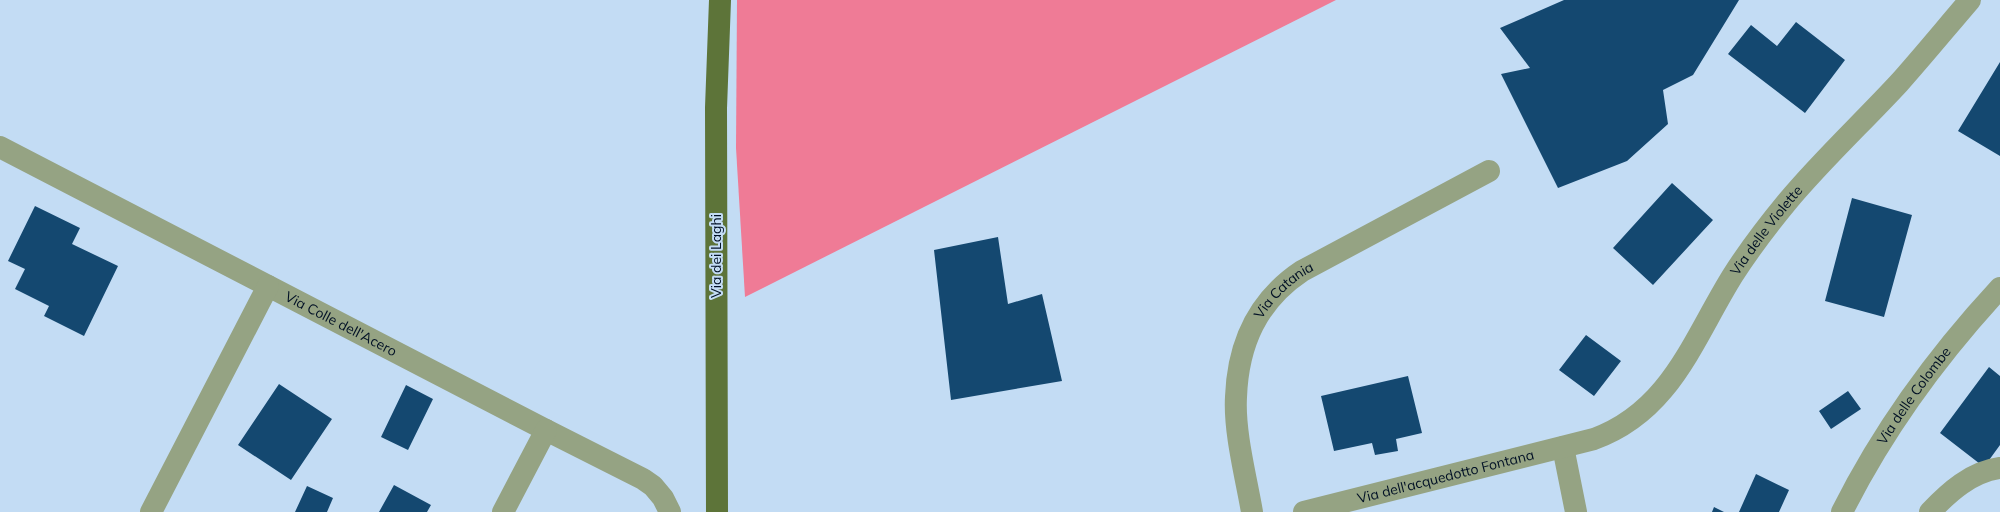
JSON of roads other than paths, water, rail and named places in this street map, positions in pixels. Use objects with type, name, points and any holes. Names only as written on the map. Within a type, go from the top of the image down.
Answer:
[{"type":"main road","name":"Via dei Laghi","points":[[717,512],[716,114],[720,0]]},
{"type":"street","name":"Via delle Violette","points":[[1563,447],[1594,439],[1620,428],[1650,405],[1663,391],[1684,364],[1733,275],[1786,202],[1900,82],[1970,0]]},
{"type":"street","name":"Via Colle dell'Acero","points":[[0,147],[643,479],[653,486],[663,498],[670,512]]},
{"type":"street","name":"Via Catania","points":[[1252,512],[1239,435],[1236,398],[1246,343],[1250,332],[1267,301],[1282,286],[1302,271],[1489,171]]},
{"type":"street","points":[[151,512],[268,286]]},
{"type":"street","name":"Via delle Colombe","points":[[1842,512],[1866,465],[1906,403],[1946,350],[2000,288]]},
{"type":"street","points":[[503,512],[546,430]]},
{"type":"street","name":"Via dell'acquedotto Fontana","points":[[1304,512],[1563,447]]},
{"type":"street","points":[[1563,447],[1576,512]]},
{"type":"street","points":[[1930,512],[1968,479],[1986,471],[2000,468]]}]
